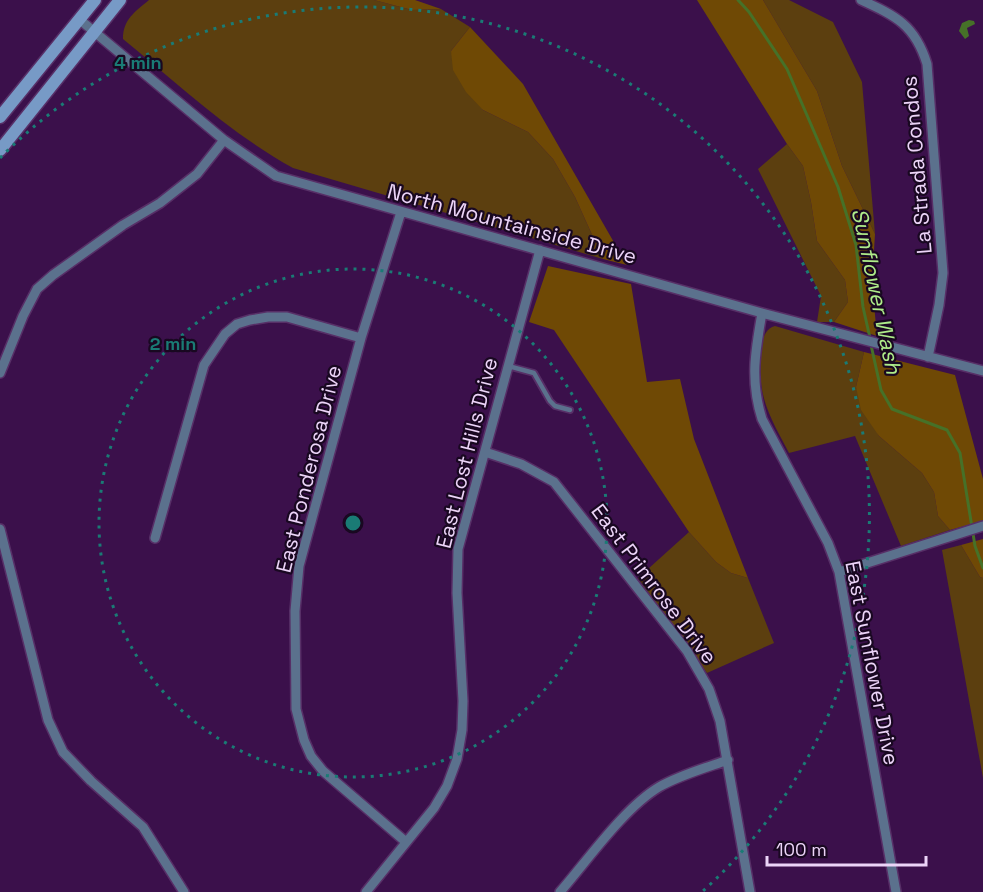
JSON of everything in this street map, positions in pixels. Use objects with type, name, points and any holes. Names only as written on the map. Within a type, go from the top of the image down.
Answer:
[{"type":"street","points":[[0,117],[95,0]]},
{"type":"street","points":[[0,150],[120,0]]},
{"type":"street","name":"La Strada Condos","points":[[861,0],[892,15],[904,25],[916,38],[927,64],[943,264],[939,305],[928,357]]},
{"type":"street","name":"North Mountainside Drive","points":[[79,19],[224,140],[276,176],[762,314],[983,371]]},
{"type":"street","points":[[0,373],[22,316],[37,289],[53,274],[123,225],[160,203],[197,174],[224,140]]},
{"type":"street","name":"East Ponderosa Drive","points":[[401,212],[361,338],[299,566],[295,610],[296,709],[304,740],[311,756],[322,771],[406,842]]},
{"type":"street","name":"East Lost Hills Drive","points":[[366,892],[434,808],[447,786],[457,759],[462,730],[463,700],[457,593],[458,549],[540,250]]},
{"type":"street","name":"East Sunflower Drive","points":[[762,314],[755,351],[754,382],[757,401],[762,419],[828,543],[839,572],[896,892]]},
{"type":"street","points":[[155,538],[204,365],[225,334],[237,324],[268,316],[287,317],[361,338]]},
{"type":"street","name":"East Primrose Drive","points":[[485,452],[521,464],[554,482],[687,651],[709,689],[720,721],[729,760],[750,892]]},
{"type":"street","points":[[839,572],[983,526]]},
{"type":"street","points":[[0,529],[48,720],[63,752],[143,828],[184,892]]},
{"type":"street","points":[[560,892],[633,807],[658,788],[689,773],[729,760]]},
{"type":"lane","points":[[508,366],[534,373],[550,401],[555,406],[570,410]]},
{"type":"shaded area","points":[[149,0],[374,0],[412,10],[441,9],[470,27],[451,51],[483,110],[528,132],[553,159],[575,197],[603,259],[293,168],[270,155],[226,124],[123,39],[128,21]]},
{"type":"shaded area","points":[[374,0],[415,0],[441,9],[412,10]]},
{"type":"shaded area","points":[[697,0],[763,0],[817,91],[842,166],[875,234],[872,283],[877,336],[834,322],[848,302],[845,280],[817,241],[803,166]]},
{"type":"shaded area","points":[[763,0],[789,0],[833,22],[862,82],[875,234],[842,166],[817,91]]},
{"type":"shaded area","points":[[969,20],[974,21],[975,24],[967,28],[969,36],[965,39],[959,31],[962,23]]},
{"type":"shaded area","points":[[470,27],[523,84],[627,265],[603,259],[575,197],[553,159],[528,132],[483,110],[466,92],[453,70],[451,51]]},
{"type":"shaded area","points":[[787,144],[803,166],[817,241],[845,280],[848,302],[834,322],[817,322],[821,296],[758,169]]},
{"type":"shaded area","points":[[548,266],[631,284],[647,382],[680,379],[694,439],[748,578],[731,573],[716,562],[689,532],[554,330],[529,322]]},
{"type":"shaded area","points":[[775,326],[864,352],[856,387],[879,436],[922,473],[934,492],[938,516],[950,530],[901,546],[855,436],[789,453],[770,416],[761,381],[763,340],[768,330]]},
{"type":"shaded area","points":[[864,352],[955,375],[983,479],[983,521],[950,530],[938,516],[934,492],[922,473],[879,436],[861,410],[856,387]]},
{"type":"shaded area","points":[[689,532],[716,562],[731,573],[748,578],[774,643],[707,673],[638,578]]},
{"type":"shaded area","points":[[983,539],[983,578],[980,577],[961,545]]},
{"type":"shaded area","points":[[961,545],[980,577],[983,578],[983,778],[942,550]]},
{"type":"waterway","name":"Sunflower Wash","points":[[738,0],[749,12],[787,69],[838,187],[856,245],[863,307],[870,338]]},
{"type":"waterway","name":"Sunflower Wash","points":[[871,345],[881,390],[892,409],[947,430],[960,453],[975,546],[983,568]]}]
